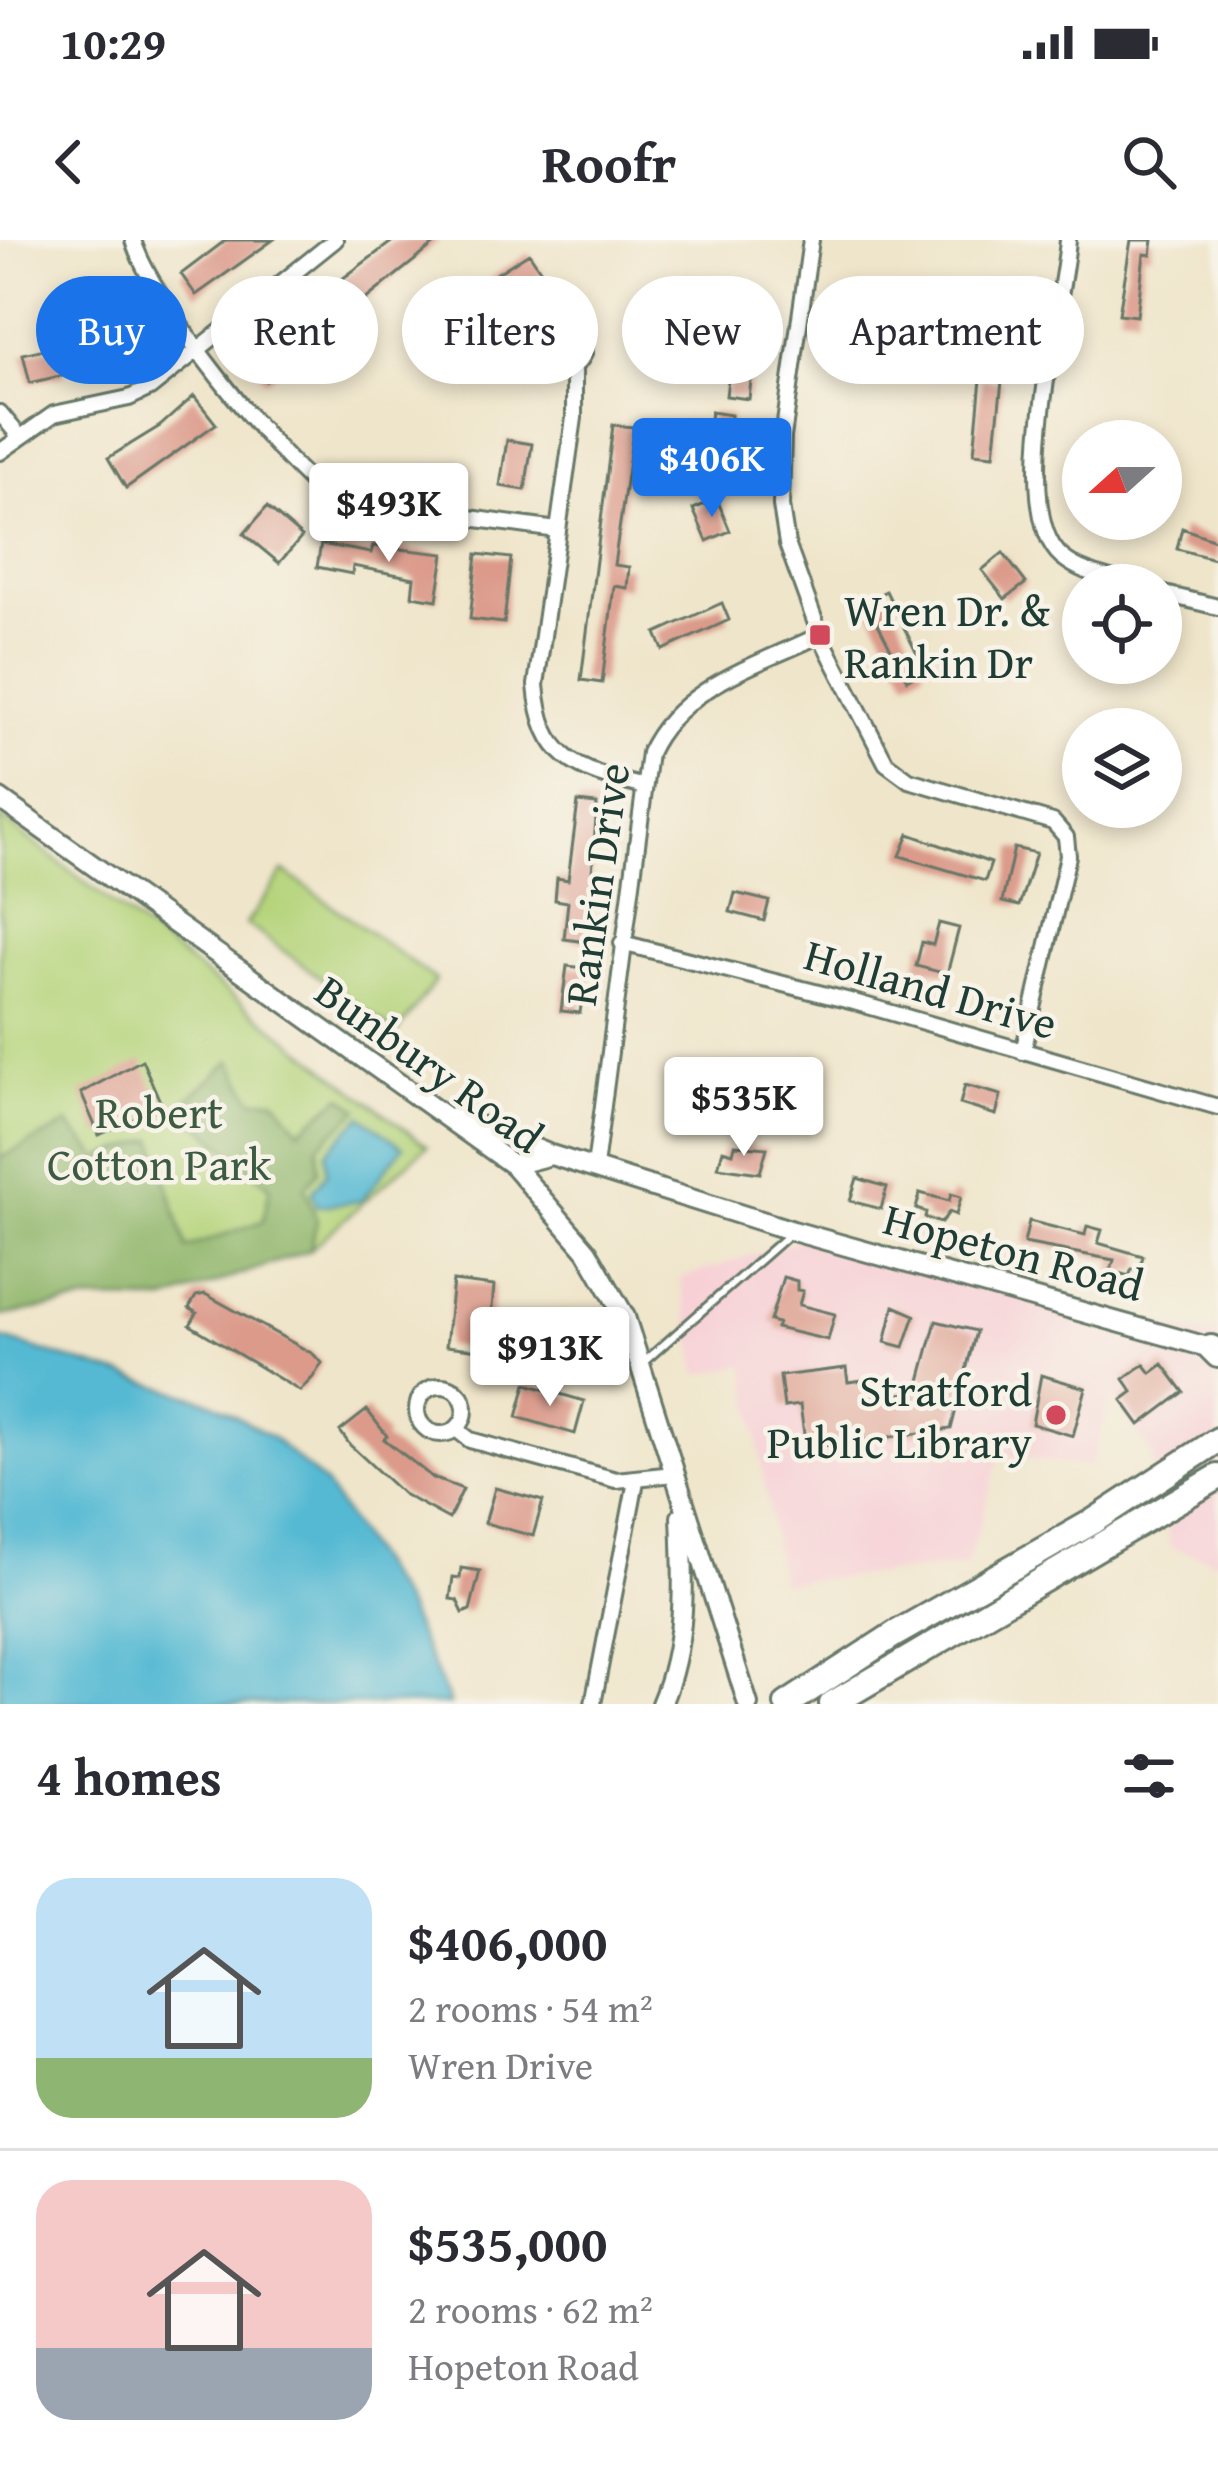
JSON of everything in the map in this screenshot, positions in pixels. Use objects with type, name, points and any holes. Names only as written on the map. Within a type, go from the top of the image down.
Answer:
[{"type":"highway","points":[[788,1704],[895,1634],[1094,1521],[1218,1440]]},
{"type":"highway","points":[[832,1704],[1218,1477]]},
{"type":"main road","name":"Bunbury Road","points":[[0,799],[513,1165],[572,1231],[609,1284],[641,1364],[748,1704]]},
{"type":"main road","points":[[417,1099],[551,1155]]},
{"type":"main road","name":"Hopeton Road","points":[[513,1165],[551,1155],[793,1231],[1216,1351]]},
{"type":"main road","name":"Bunbury Road","points":[[661,1704],[671,1680],[685,1603],[680,1495]]},
{"type":"street","points":[[133,240],[146,275],[200,348],[304,476],[332,499],[557,530]]},
{"type":"street","points":[[0,452],[54,414],[129,398],[200,348],[334,240]]},
{"type":"street","points":[[811,240],[783,436],[781,506],[787,544],[820,635],[886,763],[909,780],[1053,822],[1066,837],[1068,856],[1023,1052]]},
{"type":"street","points":[[1068,240],[1035,482],[1042,524],[1058,555],[1080,564]]},
{"type":"street","points":[[574,384],[574,418],[536,685],[539,717],[552,745],[570,763],[640,785]]},
{"type":"street","points":[[0,413],[19,436]]},
{"type":"street","points":[[1182,598],[1218,607]]},
{"type":"street","name":"Rankin Drive","points":[[595,1167],[640,785],[663,722],[677,710],[820,635]]},
{"type":"street","name":"Holland Drive","points":[[622,943],[1218,1107]]},
{"type":"street","points":[[456,1429],[470,1440],[582,1472],[636,1481],[674,1474]]},
{"type":"street","points":[[593,1704],[636,1481]]},
{"type":"lane","points":[[641,1364],[793,1231]]},
{"type":"shaded area","points":[[806,1238],[1006,1290],[1212,1336],[1218,1328],[1218,1562],[1170,1547],[1151,1453],[1112,1396],[1090,1467],[1001,1454],[967,1566],[781,1583],[745,1365],[699,1375],[680,1278]]},
{"type":"green space","name":"Robert Cotton Park","points":[[0,817],[427,1146],[310,1250],[166,1301],[94,1300],[0,1316]]},
{"type":"green space","points":[[284,871],[436,980],[397,1033],[246,924]]},
{"type":"green space","points":[[231,1061],[253,1100],[275,1099],[300,1130],[342,1096],[359,1109],[318,1146],[319,1171],[305,1187],[317,1221],[310,1250],[166,1301],[94,1300],[0,1316],[0,1158],[68,1124],[99,1158],[154,1139],[187,1248],[263,1221],[270,1187],[179,1107]]},
{"type":"water","points":[[362,1116],[403,1147],[361,1201],[317,1206],[312,1192],[327,1173],[326,1152]]},
{"type":"water","points":[[0,1338],[214,1403],[273,1438],[325,1484],[406,1608],[450,1704],[0,1704]]},
{"type":"building","points":[[226,240],[273,240],[223,276],[211,276],[211,284],[196,295],[187,276],[181,274]]},
{"type":"building","points":[[394,240],[440,240],[378,289],[378,276],[346,276]]},
{"type":"building","points":[[1131,240],[1153,240],[1151,255],[1144,254],[1137,316],[1119,314]]},
{"type":"building","points":[[529,253],[543,274],[540,276],[493,276]]},
{"type":"building","points":[[36,351],[36,382],[30,383],[23,354]]},
{"type":"building","points":[[727,384],[751,384],[749,399],[726,396]]},
{"type":"building","points":[[981,384],[1002,384],[994,455],[974,453]]},
{"type":"building","points":[[194,396],[216,424],[126,488],[108,458],[160,426]]},
{"type":"building","points":[[711,412],[731,415],[729,460],[713,458],[716,433],[708,432]]},
{"type":"building","points":[[613,425],[634,427],[614,565],[629,567],[627,588],[614,586],[602,683],[581,680]]},
{"type":"building","points":[[507,440],[532,444],[525,490],[500,486]]},
{"type":"building","points":[[717,499],[730,531],[707,541],[693,509]]},
{"type":"building","points":[[267,507],[302,537],[279,563],[244,534]]},
{"type":"building","points":[[1182,528],[1218,541],[1218,560],[1177,549]]},
{"type":"building","points":[[321,544],[371,553],[373,546],[444,554],[437,600],[412,596],[414,578],[353,566],[352,574],[317,567]]},
{"type":"building","points":[[1003,553],[1026,583],[1005,599],[982,570]]},
{"type":"building","points":[[477,554],[511,558],[504,623],[470,619]]},
{"type":"building","points":[[886,591],[925,670],[907,680],[866,601]]},
{"type":"building","points":[[722,603],[729,620],[663,650],[656,633]]},
{"type":"building","points":[[578,802],[597,804],[587,942],[564,939],[568,902],[555,900],[557,878],[568,880]]},
{"type":"building","points":[[909,834],[991,863],[985,881],[900,856]]},
{"type":"building","points":[[1014,848],[1036,853],[1019,906],[1002,902]]},
{"type":"building","points":[[735,893],[769,901],[764,921],[730,912]]},
{"type":"building","points":[[939,923],[959,928],[947,974],[916,966],[922,942],[933,945]]},
{"type":"building","points":[[567,966],[586,968],[580,1013],[561,1011]]},
{"type":"building","points":[[142,1060],[162,1106],[99,1135],[81,1093]]},
{"type":"building","points":[[965,1085],[1001,1095],[996,1115],[960,1104]]},
{"type":"building","points":[[735,1145],[767,1148],[760,1173],[718,1167],[723,1150],[733,1153]]},
{"type":"building","points":[[857,1178],[887,1187],[881,1209],[850,1201]]},
{"type":"building","points":[[920,1193],[949,1201],[951,1194],[961,1197],[956,1215],[949,1212],[941,1223],[925,1218],[926,1212],[916,1209]]},
{"type":"building","points":[[1029,1221],[1085,1235],[1087,1226],[1102,1230],[1098,1243],[1143,1256],[1139,1271],[1132,1269],[1129,1276],[1111,1271],[1114,1260],[1024,1243]]},
{"type":"building","points":[[783,1277],[797,1281],[797,1290],[803,1291],[799,1305],[835,1314],[828,1340],[776,1328],[778,1323],[770,1321]]},
{"type":"building","points":[[453,1281],[494,1286],[488,1351],[446,1346]]},
{"type":"building","points":[[205,1294],[313,1354],[322,1363],[313,1377],[300,1391],[190,1325],[197,1313],[189,1308],[196,1296]]},
{"type":"building","points":[[894,1306],[915,1315],[904,1347],[885,1342]]},
{"type":"building","points":[[936,1321],[976,1331],[951,1429],[806,1448],[800,1405],[784,1407],[780,1376],[846,1368],[848,1382],[871,1379],[872,1388],[889,1386],[891,1395],[917,1392]]},
{"type":"building","points":[[1144,1364],[1151,1373],[1163,1364],[1184,1392],[1140,1425],[1122,1400],[1133,1392],[1124,1379]]},
{"type":"building","name":"Stratford Public Library","points":[[1041,1375],[1086,1388],[1073,1436],[1032,1424]]},
{"type":"building","points":[[526,1384],[584,1401],[575,1434],[517,1417]]},
{"type":"building","points":[[367,1410],[387,1436],[384,1439],[433,1478],[463,1489],[449,1519],[403,1494],[350,1445],[340,1431]]},
{"type":"building","points":[[495,1488],[543,1501],[533,1536],[485,1523]]},
{"type":"building","points":[[461,1568],[480,1571],[470,1610],[463,1613],[457,1600],[450,1599],[453,1577],[460,1578]]},
{"type":"place","name":"Wren Dr. & Rankin Dr","points":[[820,635]]},
{"type":"place","name":"Stratford Public Library","points":[[1056,1415]]}]
